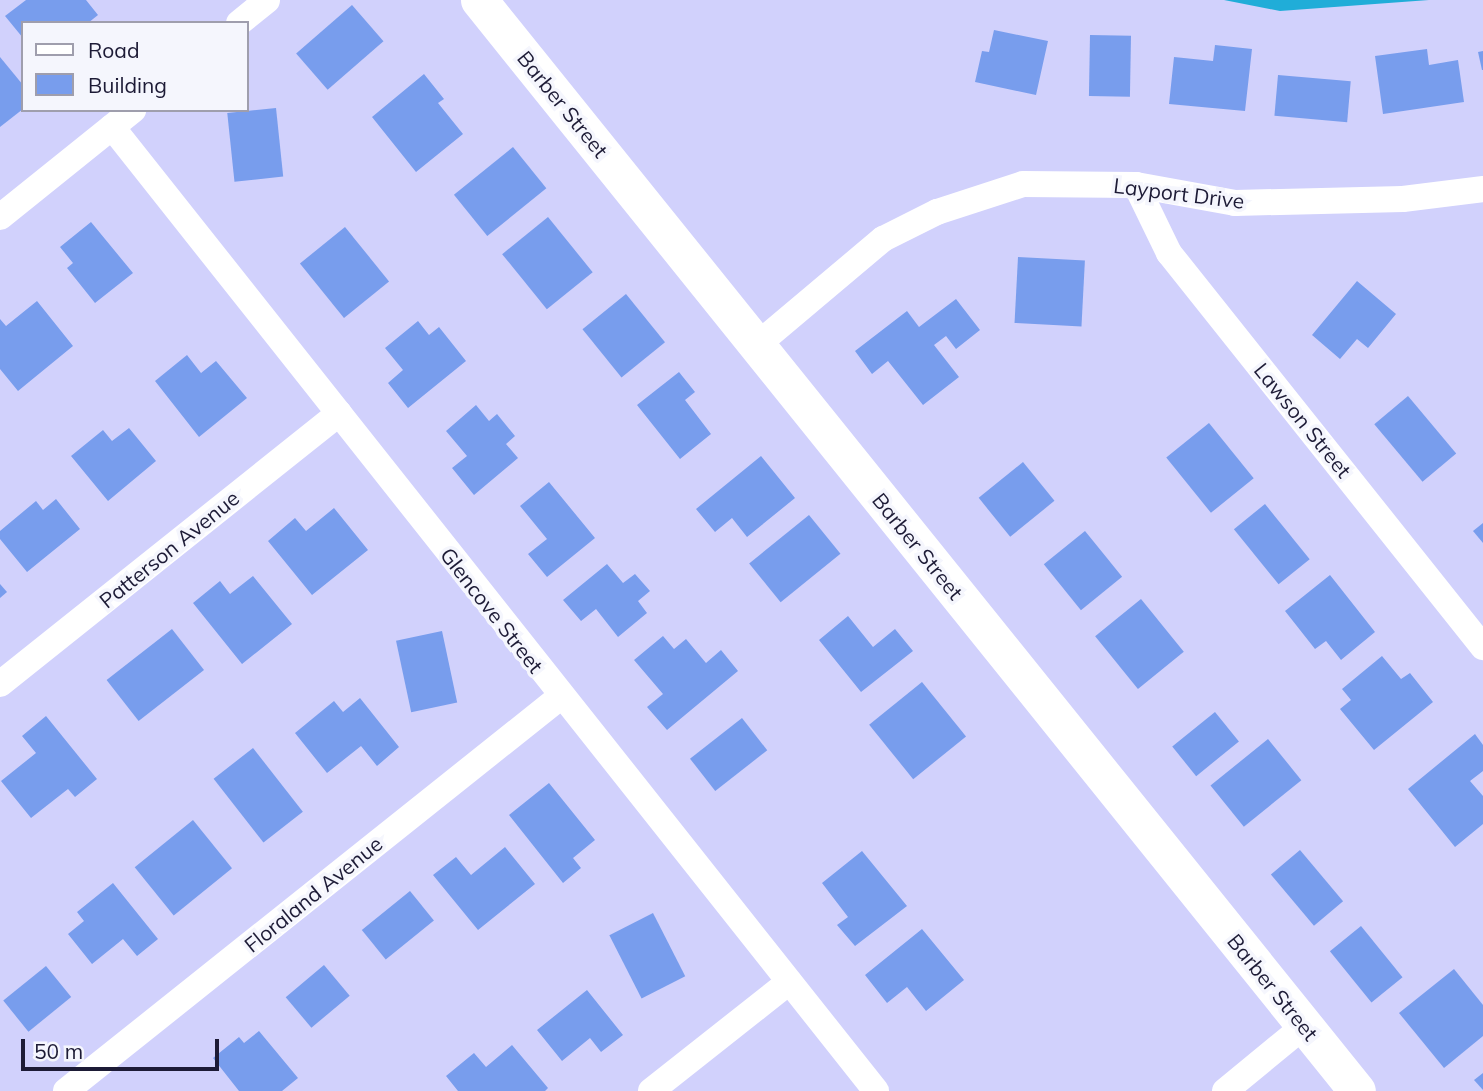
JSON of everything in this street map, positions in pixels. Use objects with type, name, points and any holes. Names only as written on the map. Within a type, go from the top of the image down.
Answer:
[{"type":"street","points":[[241,21],[267,0]]},
{"type":"street","name":"Barber Street","points":[[479,0],[1357,1091]]},
{"type":"street","points":[[0,217],[130,112]]},
{"type":"street","name":"Glencove Street","points":[[112,127],[560,697],[876,1091]]},
{"type":"street","name":"Layport Drive","points":[[757,345],[883,239],[937,212],[1023,184],[1136,185],[1235,203],[1403,199],[1483,189]]},
{"type":"street","name":"Lawson Street","points":[[1136,185],[1169,253],[1483,647]]},
{"type":"street","name":"Patterson Avenue","points":[[0,684],[339,413]]},
{"type":"street","name":"Floraland Avenue","points":[[66,1091],[560,697]]},
{"type":"street","points":[[652,1091],[789,982]]},
{"type":"street","points":[[1225,1091],[1304,1026]]},
{"type":"water","points":[[1224,0],[1429,0],[1280,11]]},
{"type":"building","points":[[26,0],[86,0],[98,15],[90,21],[21,21],[21,36],[5,16]]},
{"type":"building","points":[[352,5],[383,41],[328,90],[296,54]]},
{"type":"building","points":[[994,30],[1048,41],[1036,95],[975,82],[982,51],[989,52]]},
{"type":"building","points":[[1090,35],[1131,36],[1130,97],[1089,96]]},
{"type":"building","points":[[1215,45],[1252,49],[1245,111],[1169,104],[1174,57],[1213,61]]},
{"type":"building","points":[[1427,49],[1429,65],[1458,60],[1464,102],[1383,114],[1375,56]]},
{"type":"building","points":[[1483,51],[1483,70],[1482,70],[1478,52]]},
{"type":"building","points":[[0,57],[21,83],[21,111],[0,127]]},
{"type":"building","points":[[424,74],[444,99],[438,103],[463,134],[416,172],[372,117]]},
{"type":"building","points":[[1278,75],[1351,81],[1347,122],[1274,116]]},
{"type":"building","points":[[276,108],[283,177],[234,182],[227,113]]},
{"type":"building","points":[[513,147],[546,188],[487,236],[454,195]]},
{"type":"building","points":[[548,217],[593,272],[547,309],[502,254]]},
{"type":"building","points":[[91,222],[133,273],[95,303],[67,268],[73,263],[60,247]]},
{"type":"building","points":[[345,227],[389,281],[344,318],[300,264]]},
{"type":"building","points":[[1018,257],[1085,261],[1081,326],[1015,323]]},
{"type":"building","points":[[1357,281],[1396,314],[1368,348],[1357,339],[1340,359],[1312,335]]},
{"type":"building","points":[[626,294],[665,342],[621,377],[582,329]]},
{"type":"building","points":[[956,299],[980,330],[956,349],[946,336],[934,345],[959,377],[923,405],[888,361],[872,374],[855,351],[907,311],[919,327]]},
{"type":"building","points":[[37,301],[73,346],[18,391],[0,369],[0,319],[6,326]]},
{"type":"building","points":[[418,321],[429,335],[439,327],[466,361],[408,408],[388,383],[403,370],[385,348]]},
{"type":"building","points":[[187,355],[201,373],[216,361],[247,398],[199,437],[155,381]]},
{"type":"building","points":[[679,372],[695,392],[685,400],[711,434],[680,459],[637,405]]},
{"type":"building","points":[[1408,396],[1456,453],[1423,482],[1374,424]]},
{"type":"building","points":[[476,405],[489,421],[497,414],[515,436],[506,444],[518,458],[474,495],[452,468],[467,456],[446,431]]},
{"type":"building","points":[[1209,423],[1254,478],[1211,513],[1166,458]]},
{"type":"building","points":[[129,428],[156,461],[108,501],[71,456],[103,430],[112,441]]},
{"type":"building","points":[[761,456],[795,498],[747,537],[732,518],[715,532],[696,509]]},
{"type":"building","points":[[1023,462],[1054,501],[1010,537],[979,498]]},
{"type":"building","points":[[549,482],[595,538],[547,577],[528,554],[547,539],[520,506]]},
{"type":"building","points":[[56,499],[80,529],[27,572],[0,539],[0,531],[36,501],[43,510]]},
{"type":"building","points":[[1265,504],[1310,559],[1279,584],[1234,529]]},
{"type":"building","points":[[334,508],[368,550],[312,595],[268,541],[295,518],[306,531]]},
{"type":"building","points":[[809,515],[840,554],[781,602],[749,563]]},
{"type":"building","points":[[1483,523],[1483,543],[1473,531]]},
{"type":"building","points":[[1085,531],[1122,577],[1081,610],[1044,564]]},
{"type":"building","points":[[607,564],[623,583],[635,574],[650,591],[638,601],[647,613],[618,637],[596,609],[581,621],[563,600]]},
{"type":"building","points":[[1330,575],[1375,632],[1341,660],[1326,641],[1315,649],[1285,611]]},
{"type":"building","points":[[253,576],[292,624],[242,664],[193,603],[220,581],[230,594]]},
{"type":"building","points":[[0,584],[7,592],[0,598]]},
{"type":"building","points":[[1141,599],[1184,652],[1138,689],[1095,636]]},
{"type":"building","points":[[848,616],[873,647],[895,629],[913,651],[861,692],[819,640]]},
{"type":"building","points":[[172,629],[204,670],[139,721],[107,680]]},
{"type":"building","points":[[442,631],[457,702],[411,712],[396,641]]},
{"type":"building","points":[[663,636],[674,649],[686,639],[706,663],[721,650],[738,671],[667,730],[647,707],[663,694],[634,660]]},
{"type":"building","points":[[1382,656],[1401,679],[1410,673],[1433,702],[1374,750],[1340,709],[1351,700],[1342,689]]},
{"type":"building","points":[[922,682],[966,736],[913,779],[869,725]]},
{"type":"building","points":[[360,698],[399,747],[377,766],[361,746],[327,773],[295,733],[334,701],[343,712]]},
{"type":"building","points":[[1215,712],[1239,742],[1196,776],[1172,747]]},
{"type":"building","points":[[46,716],[97,779],[75,797],[68,789],[31,818],[1,781],[36,753],[22,736]]},
{"type":"building","points":[[742,718],[767,750],[715,791],[690,759]]},
{"type":"building","points":[[1475,734],[1483,745],[1483,771],[1470,781],[1483,796],[1483,824],[1455,847],[1408,789]]},
{"type":"building","points":[[1268,739],[1301,780],[1244,827],[1210,786]]},
{"type":"building","points":[[253,748],[303,812],[263,843],[214,779]]},
{"type":"building","points":[[549,783],[595,840],[573,858],[581,868],[563,883],[509,815]]},
{"type":"building","points":[[193,820],[232,868],[174,915],[135,867]]},
{"type":"building","points":[[505,847],[535,884],[478,930],[433,875],[456,857],[471,875]]},
{"type":"building","points":[[1300,850],[1343,901],[1314,926],[1271,874]]},
{"type":"building","points":[[862,851],[907,906],[855,946],[837,925],[848,917],[822,883]]},
{"type":"building","points":[[113,883],[158,939],[137,956],[123,939],[92,964],[68,934],[84,921],[77,912]]},
{"type":"building","points":[[410,891],[434,921],[386,960],[362,930]]},
{"type":"building","points":[[653,913],[685,976],[642,999],[609,935]]},
{"type":"building","points":[[1361,926],[1403,977],[1371,1002],[1330,951]]},
{"type":"building","points":[[922,929],[964,980],[926,1011],[907,987],[887,1003],[865,975]]},
{"type":"building","points":[[324,965],[350,996],[311,1028],[286,997]]},
{"type":"building","points":[[46,966],[71,997],[28,1032],[3,1001]]},
{"type":"building","points":[[1454,969],[1483,1005],[1483,1036],[1444,1068],[1399,1013]]},
{"type":"building","points":[[587,990],[623,1035],[601,1052],[590,1038],[562,1061],[537,1030]]},
{"type":"building","points":[[259,1031],[298,1078],[282,1091],[239,1091],[213,1058],[239,1037],[244,1043]]},
{"type":"building","points":[[512,1045],[548,1088],[545,1091],[458,1091],[446,1076],[474,1053],[486,1067]]},
{"type":"building","points":[[1483,1073],[1483,1090],[1474,1080]]}]
